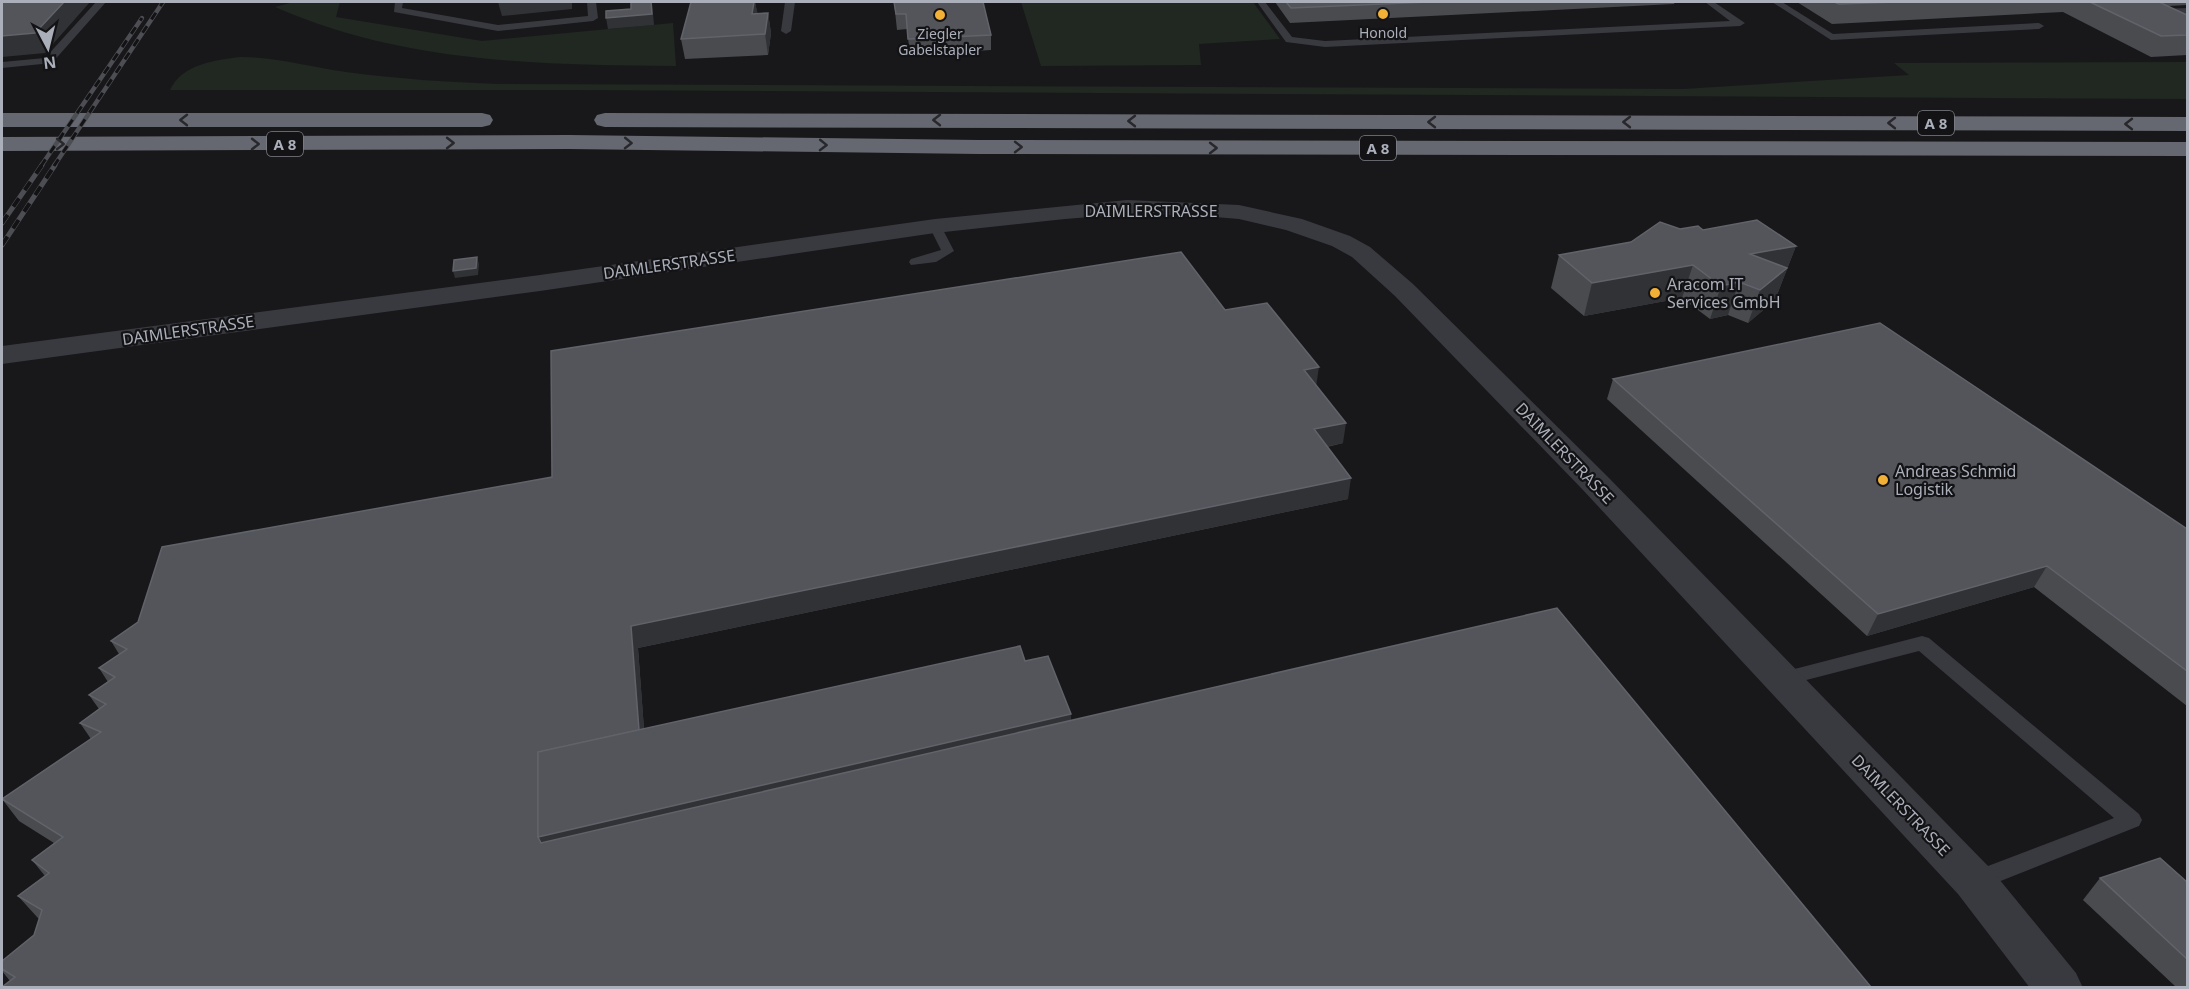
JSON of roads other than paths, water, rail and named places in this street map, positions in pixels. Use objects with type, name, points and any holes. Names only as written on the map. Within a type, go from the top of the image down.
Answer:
[{"type":"highway","name":"A 8","points":[[2,120],[501,120]]},
{"type":"highway","name":"A 8","points":[[583,120],[2187,124]]},
{"type":"highway","name":"A 8","points":[[2,144],[569,142],[1015,147],[2187,149]]},
{"type":"street","name":"DAIMLERSTRASSE","points":[[3,357],[935,226],[1065,212],[1127,207],[1203,209],[1239,212],[1293,224],[1341,241],[1361,252],[1404,290],[1784,680],[1974,881],[2059,987]]},
{"type":"lane","points":[[2,65],[48,61],[101,2]]},
{"type":"lane","points":[[399,2],[397,10],[498,28],[593,18],[592,2]]},
{"type":"lane","points":[[786,31],[790,2]]},
{"type":"lane","points":[[1261,2],[1289,40],[1325,44],[1740,23],[1709,2]]},
{"type":"lane","points":[[1777,2],[1831,37],[2039,26]]},
{"type":"lane","points":[[2169,22],[2150,13],[2187,11]]},
{"type":"lane","points":[[916,262],[932,259],[948,251],[935,226]]},
{"type":"lane","points":[[1784,680],[1922,643],[2131,820],[1974,881]]},
{"type":"railway","points":[[54,166],[163,2]]},
{"type":"railway","points":[[41,166],[142,18]]},
{"type":"railway","points":[[2,223],[42,165]]},
{"type":"railway","points":[[2,245],[55,165]]},
{"type":"place","name":"Honold","points":[[1383,14]]},
{"type":"place","name":"Ziegler Gabelstapler","points":[[940,15]]},
{"type":"place","name":"Aracom IT Services GmbH","points":[[1655,293]]},
{"type":"place","name":"Andreas Schmid Logistik","points":[[1883,480]]}]
